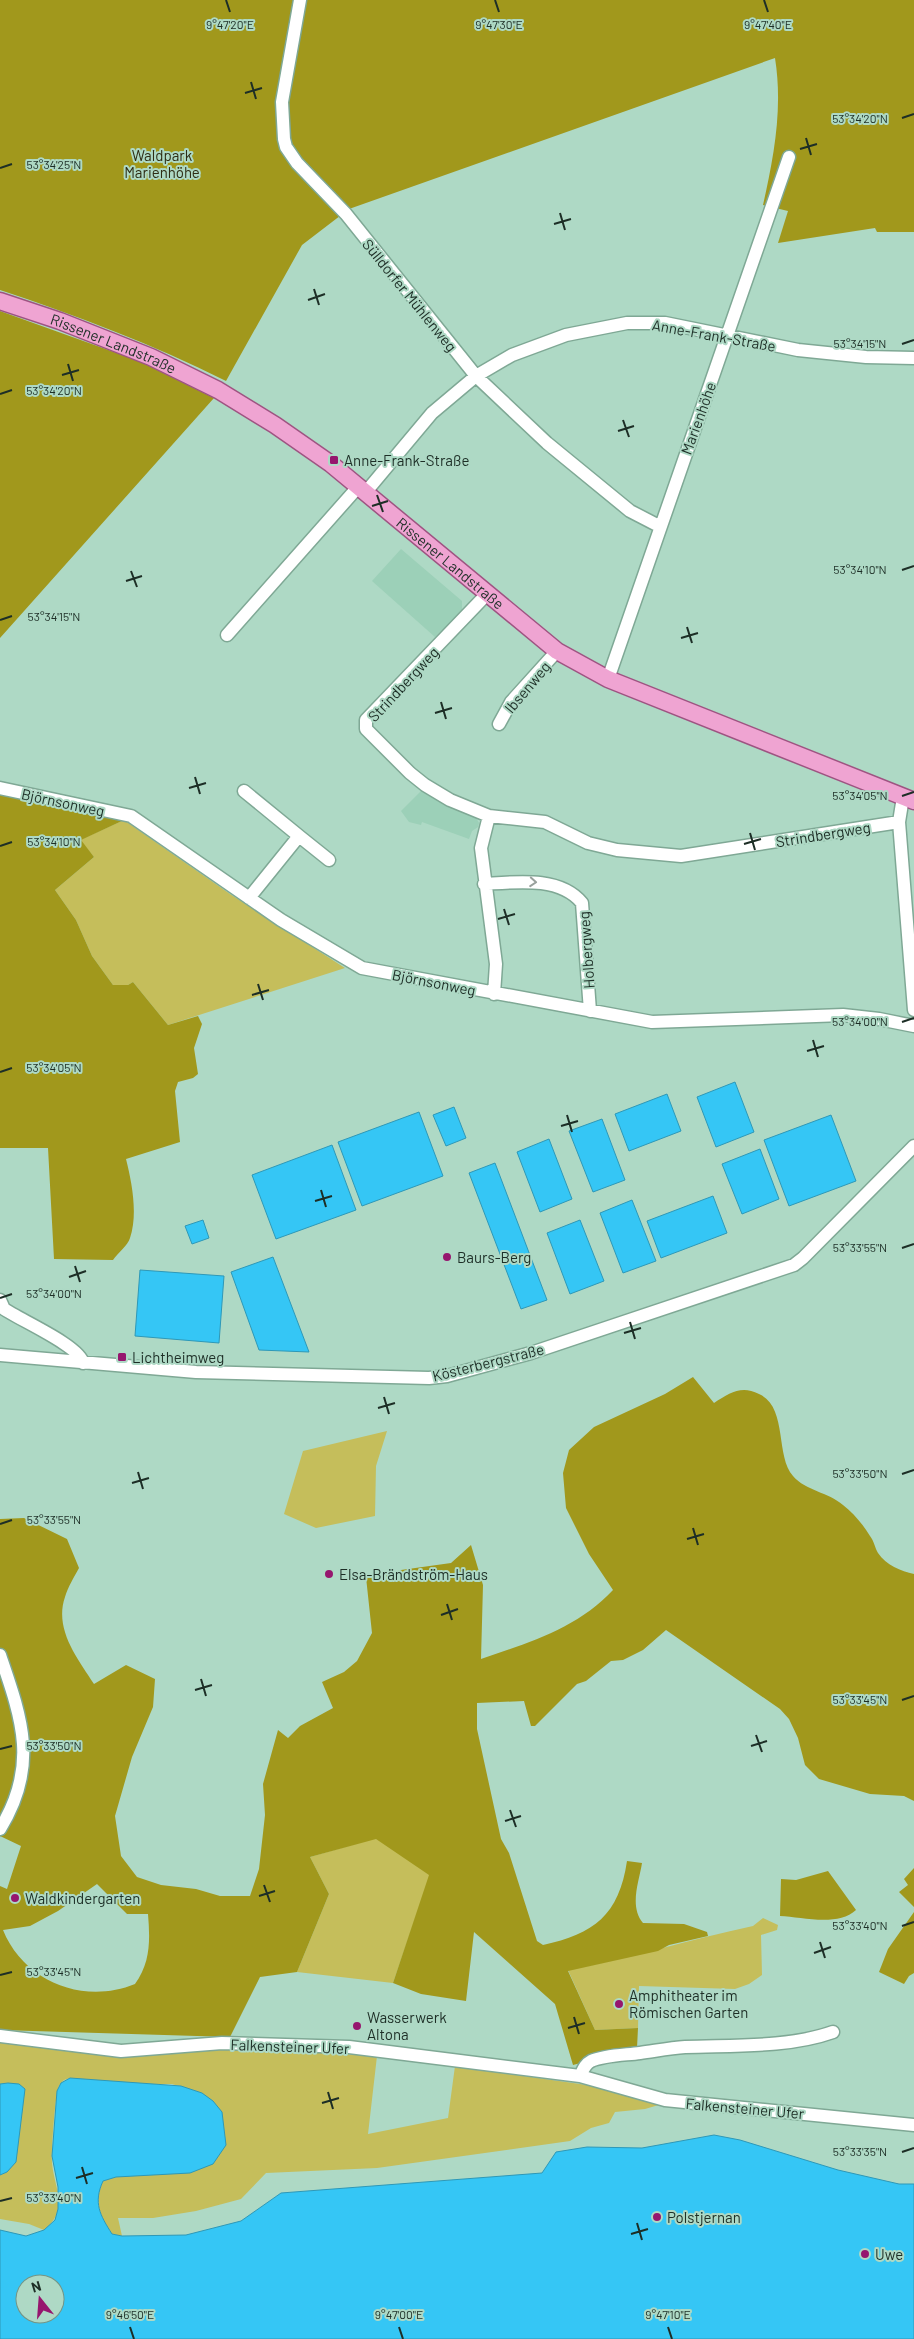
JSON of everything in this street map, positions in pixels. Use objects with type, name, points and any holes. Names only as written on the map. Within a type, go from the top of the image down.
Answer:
[{"type":"main road","name":"Rissener Landstraße","points":[[0,301],[60,321],[152,357],[218,390],[275,424],[331,464],[486,595],[557,651],[608,680],[909,799]]},
{"type":"street","name":"Sülldorfer Mühlenweg","points":[[300,0],[282,102],[282,127],[286,147],[297,163],[346,214],[476,376],[547,443],[622,505],[659,526]]},
{"type":"street","name":"Marienhöhe","points":[[608,680],[659,526],[789,157]]},
{"type":"street","name":"Anne-Frank-Straße","points":[[227,635],[432,413],[476,376],[512,355],[566,334],[627,323],[666,323],[798,350],[838,355],[914,358]]},
{"type":"street","name":"Strindbergweg","points":[[486,595],[366,720],[366,728],[425,785],[450,800],[489,816],[545,822],[588,843],[616,850],[681,856],[899,822]]},
{"type":"street","name":"Ibsenweg","points":[[499,724],[511,702],[557,651]]},
{"type":"street","name":"Björnsonweg","points":[[0,788],[131,816],[281,920],[362,968],[652,1022],[843,1015],[879,1019],[914,1026]]},
{"type":"street","points":[[244,791],[329,860]]},
{"type":"street","points":[[909,799],[899,822],[914,1010]]},
{"type":"street","points":[[489,816],[481,848],[484,884],[496,964],[494,994]]},
{"type":"street","points":[[249,898],[300,836]]},
{"type":"street","name":"Holbergweg","points":[[484,884],[535,881],[575,894],[582,903],[590,1011]]},
{"type":"street","name":"Kösterbergstraße","points":[[0,1355],[206,1373],[411,1379],[447,1376],[530,1353],[794,1264],[803,1258],[914,1146]]},
{"type":"street","points":[[0,1300],[4,1309],[60,1342],[79,1355],[83,1363]]},
{"type":"street","points":[[0,1655],[19,1710],[24,1739],[17,1796],[0,1830]]},
{"type":"street","points":[[580,2076],[587,2064],[592,2061],[633,2053],[683,2047],[739,2046],[821,2036],[832,2032]]},
{"type":"street","name":"Falkensteiner Ufer","points":[[0,2036],[120,2051],[228,2043],[349,2047],[580,2076],[665,2100],[914,2125]]},
{"type":"shaded area","points":[[401,549],[462,601],[462,611],[435,637],[372,581]]},
{"type":"shaded area","points":[[422,790],[475,816],[479,823],[478,827],[472,831],[469,839],[422,822],[421,825],[409,822],[401,811]]},
{"type":"shaded area","points":[[124,820],[230,894],[345,968],[168,1025],[133,982],[128,985],[113,985],[92,956],[76,920],[55,890],[94,857],[80,840]]},
{"type":"shaded area","points":[[387,1431],[376,1466],[375,1516],[316,1528],[284,1514],[303,1451]]},
{"type":"shaded area","points":[[376,1838],[430,1875],[393,1983],[297,1972],[329,1894],[310,1857]]},
{"type":"shaded area","points":[[763,1918],[778,1925],[777,1930],[761,1935],[762,1975],[749,1984],[735,1989],[639,1986],[638,2028],[595,2030],[568,1970],[753,1926]]},
{"type":"shaded area","points":[[0,2040],[60,2047],[239,2048],[377,2056],[368,2134],[448,2118],[455,2066],[587,2085],[662,2104],[645,2109],[615,2112],[609,2123],[591,2128],[570,2141],[377,2168],[266,2173],[241,2199],[196,2211],[153,2218],[118,2218],[122,2236],[112,2234],[101,2215],[98,2202],[103,2181],[116,2177],[202,2093],[172,2084],[136,2084],[70,2078],[64,2080],[59,2086],[56,2100],[52,2163],[59,2198],[56,2214],[52,2222],[44,2230],[29,2224],[0,2219],[0,2175],[7,2172],[8,2083],[0,2084]]},
{"type":"green space","name":"Waldpark Marienhöhe","points":[[0,0],[914,0],[914,232],[877,232],[875,228],[778,243],[788,211],[763,205],[771,168],[778,114],[775,58],[349,209],[302,245],[226,381],[114,331],[0,290]]},
{"type":"green space","points":[[0,311],[139,361],[214,398],[0,638]]},
{"type":"green space","points":[[0,794],[124,820],[81,840],[94,857],[55,890],[76,920],[92,956],[113,985],[128,985],[133,982],[168,1025],[198,1016],[202,1024],[194,1048],[198,1074],[193,1078],[178,1082],[175,1091],[180,1142],[126,1159],[133,1198],[134,1219],[129,1241],[113,1260],[54,1259],[48,1148],[0,1148]]},
{"type":"green space","points":[[693,1377],[714,1403],[731,1393],[741,1390],[753,1391],[768,1400],[778,1420],[784,1457],[793,1476],[804,1485],[831,1497],[843,1505],[864,1527],[877,1551],[885,1561],[894,1567],[914,1574],[914,1801],[904,1796],[870,1794],[819,1779],[805,1765],[798,1738],[789,1719],[780,1709],[666,1630],[643,1650],[623,1660],[611,1661],[586,1681],[577,1684],[535,1726],[531,1726],[524,1701],[477,1703],[477,1729],[501,1839],[509,1853],[537,1941],[543,1945],[577,1935],[601,1919],[618,1895],[627,1861],[642,1863],[636,1902],[639,1916],[643,1923],[684,1924],[707,1932],[708,1936],[669,1945],[658,1951],[568,1971],[595,2030],[638,2028],[637,2048],[573,2065],[555,2004],[474,1932],[466,2001],[421,1994],[393,1983],[429,1875],[376,1839],[310,1857],[329,1894],[297,1972],[260,1977],[230,2037],[0,2030],[0,1886],[7,1889],[21,1846],[0,1836],[0,1519],[24,1518],[67,1539],[79,1568],[65,1597],[62,1620],[74,1653],[94,1684],[126,1665],[155,1679],[153,1707],[132,1757],[115,1816],[121,1856],[137,1877],[161,1885],[196,1889],[220,1896],[250,1896],[259,1869],[265,1815],[263,1784],[278,1730],[288,1738],[300,1726],[333,1708],[322,1682],[344,1672],[357,1661],[372,1633],[366,1577],[451,1563],[471,1545],[483,1585],[481,1659],[552,1633],[584,1615],[613,1590],[589,1554],[566,1508],[563,1473],[569,1450],[594,1427],[665,1394]],"holes":[[[97,1884],[127,1914],[148,1914],[147,1959],[135,1984],[116,1990],[96,1992],[76,1990],[58,1984],[41,1975],[25,1963],[13,1948],[3,1930],[30,1926],[58,1911]]]},
{"type":"green space","points":[[914,1868],[914,1907],[899,1892],[908,1885],[904,1879]]},
{"type":"green space","points":[[828,1871],[856,1910],[848,1915],[830,1920],[780,1916],[781,1879],[796,1880]]},
{"type":"green space","points":[[914,1912],[914,1973],[909,1976],[904,1984],[879,1972],[888,1949]]},
{"type":"water","points":[[735,1082],[754,1132],[716,1147],[697,1097]]},
{"type":"water","points":[[667,1094],[681,1131],[629,1151],[615,1114]]},
{"type":"water","points":[[454,1107],[466,1138],[446,1146],[433,1115]]},
{"type":"water","points":[[419,1112],[443,1176],[362,1206],[338,1142]]},
{"type":"water","points":[[831,1115],[856,1181],[789,1206],[764,1140]]},
{"type":"water","points":[[602,1119],[625,1180],[593,1192],[569,1131]]},
{"type":"water","points":[[549,1139],[572,1199],[540,1212],[517,1152]]},
{"type":"water","points":[[332,1145],[356,1210],[276,1239],[252,1175]]},
{"type":"water","points":[[760,1149],[779,1199],[742,1214],[722,1164]]},
{"type":"water","points":[[495,1163],[547,1300],[521,1309],[469,1173]]},
{"type":"water","points":[[713,1196],[727,1233],[661,1258],[647,1221]]},
{"type":"water","points":[[632,1200],[656,1261],[623,1273],[600,1213]]},
{"type":"water","points":[[203,1220],[209,1238],[192,1244],[185,1226]]},
{"type":"water","points":[[580,1220],[604,1281],[570,1294],[547,1233]]},
{"type":"water","points":[[273,1257],[309,1352],[259,1350],[231,1272]]},
{"type":"water","points":[[140,1270],[224,1276],[219,1343],[135,1336]]},
{"type":"water","points":[[70,2078],[181,2086],[202,2093],[213,2101],[222,2112],[226,2145],[213,2164],[190,2173],[116,2177],[103,2181],[98,2202],[101,2215],[112,2234],[122,2236],[186,2235],[241,2221],[281,2193],[542,2173],[556,2152],[587,2147],[642,2148],[714,2135],[740,2140],[838,2170],[899,2184],[914,2184],[914,2339],[0,2339],[0,2230],[26,2236],[44,2230],[55,2220],[58,2209],[58,2187],[52,2156],[57,2091],[61,2083]]},
{"type":"water","points":[[0,2084],[19,2084],[25,2089],[16,2162],[7,2172],[0,2175]]},
{"type":"place","name":"Anne-Frank-Straße","points":[[334,460]]},
{"type":"place","name":"Baurs-Berg","points":[[447,1257]]},
{"type":"place","name":"Lichtheimweg","points":[[122,1357]]},
{"type":"place","name":"Elsa-Brändström-Haus","points":[[329,1574]]},
{"type":"place","name":"Waldkindergarten","points":[[15,1898]]},
{"type":"place","name":"Amphitheater im Römischen Garten","points":[[619,2004]]},
{"type":"place","name":"Wasserwerk Altona","points":[[357,2026]]},
{"type":"place","name":"Polstjernan","points":[[657,2217]]},
{"type":"place","name":"Uwe","points":[[865,2254]]}]
